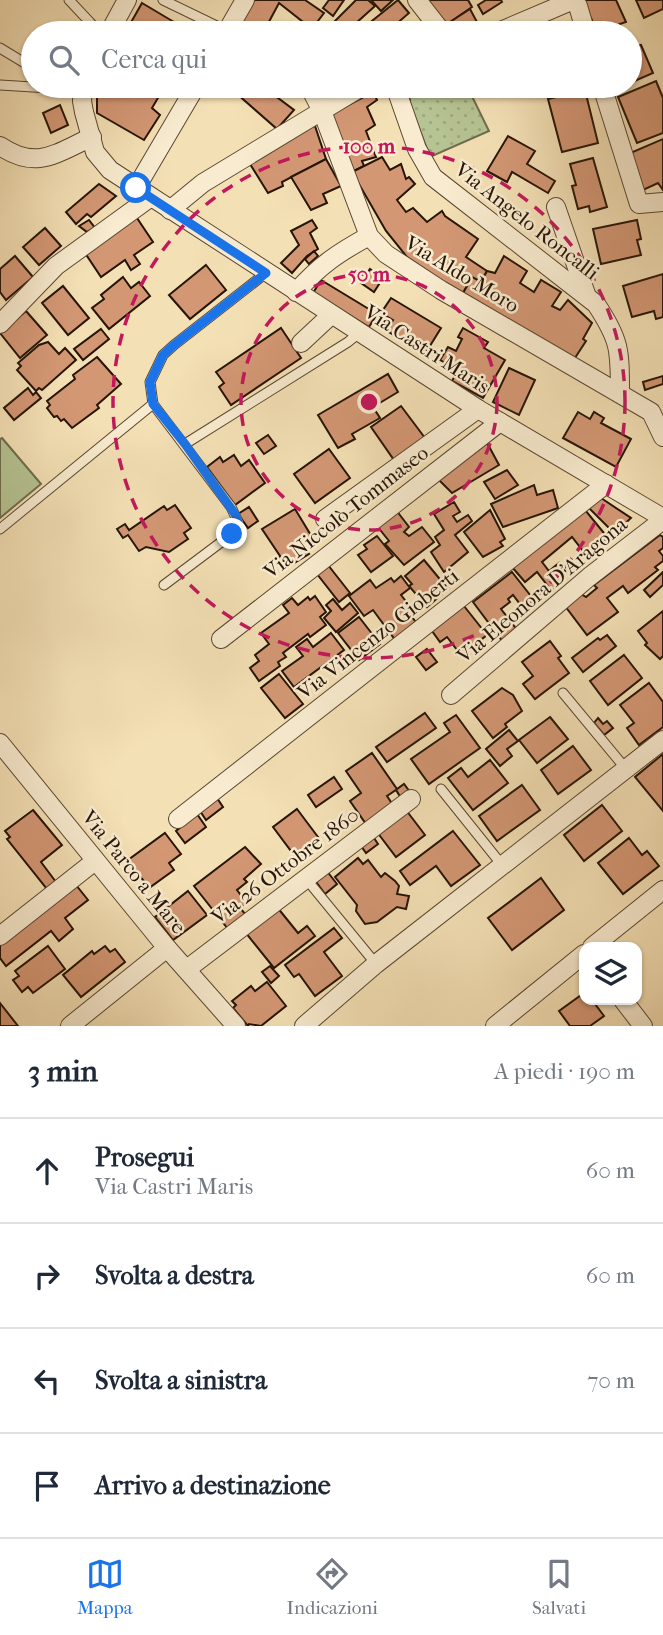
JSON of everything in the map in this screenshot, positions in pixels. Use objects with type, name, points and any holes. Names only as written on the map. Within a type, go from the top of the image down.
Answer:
[{"type":"street","points":[[116,21],[127,0]]},
{"type":"street","points":[[234,21],[245,0]]},
{"type":"street","points":[[416,0],[433,21]]},
{"type":"street","points":[[523,21],[567,1],[575,2],[582,21]]},
{"type":"street","name":"Via Castri Maris","points":[[78,98],[95,152],[110,170],[478,410],[663,519]]},
{"type":"street","points":[[0,324],[57,266],[144,193],[190,98]]},
{"type":"street","name":"Via Aldo Moro","points":[[315,98],[369,236],[386,254],[440,290],[652,412],[663,438]]},
{"type":"street","points":[[170,210],[203,183],[343,98]]},
{"type":"street","name":"Via Angelo Roncalli","points":[[400,98],[417,149],[433,177],[596,304],[615,334],[620,356],[620,393]]},
{"type":"street","points":[[606,98],[639,204],[663,202]]},
{"type":"street","points":[[0,146],[14,156],[39,160],[92,137]]},
{"type":"street","points":[[556,207],[586,295]]},
{"type":"street","points":[[296,292],[313,273],[334,256],[369,236]]},
{"type":"street","points":[[301,343],[331,315]]},
{"type":"street","points":[[325,519],[478,410]]},
{"type":"street","name":"Via Niccolò Tommaseo","points":[[221,639],[500,422]]},
{"type":"street","name":"Via Vincenzo Gioberti","points":[[178,819],[606,484]]},
{"type":"street","name":"Via Eleonora D'Aragona","points":[[451,695],[589,577],[663,519]]},
{"type":"street","points":[[304,1026],[376,964],[663,740]]},
{"type":"street","name":"Via Parco a Mare","points":[[0,743],[167,948],[236,1026]]},
{"type":"street","name":"Via 26 Ottobre 1860","points":[[187,969],[411,799]]},
{"type":"street","points":[[0,936],[95,860]]},
{"type":"street","points":[[598,942],[663,890]]},
{"type":"street","points":[[70,1026],[167,948]]},
{"type":"street","points":[[496,1026],[579,958]]},
{"type":"street","points":[[627,1005],[643,1026]]},
{"type":"lane","points":[[69,0],[89,21]]},
{"type":"lane","points":[[163,0],[204,21]]},
{"type":"lane","points":[[0,48],[21,61]]},
{"type":"lane","points":[[0,85],[21,86]]},
{"type":"lane","points":[[164,585],[232,534],[238,522],[231,507],[153,404],[150,382],[163,355],[266,273]]},
{"type":"lane","points":[[185,444],[348,342],[359,332]]},
{"type":"lane","points":[[0,529],[153,404]]},
{"type":"lane","points":[[563,693],[626,769]]},
{"type":"lane","points":[[441,789],[502,865]]},
{"type":"lane","points":[[312,886],[376,964]]},
{"type":"green space","points":[[410,98],[473,98],[489,131],[430,157]]},
{"type":"green space","points":[[2,438],[41,484],[0,518],[0,439]]},
{"type":"building","points":[[250,0],[305,0],[324,13],[318,21],[302,21],[279,3],[269,21],[239,21]]},
{"type":"building","points":[[329,0],[344,0],[333,16],[323,8]]},
{"type":"building","points":[[356,0],[368,0],[375,6],[358,21],[335,21]]},
{"type":"building","points":[[371,0],[393,0],[381,11]]},
{"type":"building","points":[[398,0],[409,13],[400,21],[372,21]]},
{"type":"building","points":[[423,0],[468,0],[472,7],[452,21],[439,21]]},
{"type":"building","points":[[486,0],[502,2],[483,14],[478,5]]},
{"type":"building","points":[[578,0],[616,0],[626,21],[592,21],[591,18],[585,20]]},
{"type":"building","points":[[636,0],[663,0],[663,9],[644,18]]},
{"type":"building","points":[[142,3],[172,21],[132,21]]},
{"type":"building","points":[[470,9],[476,21],[452,21]]},
{"type":"building","points":[[642,47],[653,73],[642,78]]},
{"type":"building","points":[[656,81],[663,98],[663,133],[637,143],[618,98],[642,98],[642,87]]},
{"type":"building","points":[[97,98],[158,98],[152,108],[160,115],[144,140],[97,113]]},
{"type":"building","points":[[242,98],[278,98],[294,110],[277,129]]},
{"type":"building","points":[[362,98],[376,98],[377,100],[367,107],[375,125],[366,131],[376,157],[362,161],[364,166],[352,172],[331,114]]},
{"type":"building","points":[[587,98],[598,143],[562,152],[548,99]]},
{"type":"building","points":[[60,105],[68,125],[51,133],[43,113]]},
{"type":"building","points":[[314,123],[326,159],[282,182],[283,186],[268,193],[250,164]]},
{"type":"building","points":[[508,136],[535,151],[527,164],[555,181],[548,193],[512,172],[507,182],[487,171]]},
{"type":"building","points":[[663,139],[663,190],[658,183],[643,190],[628,154]]},
{"type":"building","points":[[382,157],[390,170],[401,164],[406,179],[409,177],[415,184],[397,200],[406,212],[413,208],[427,222],[442,211],[445,216],[478,239],[466,257],[487,271],[481,282],[472,277],[462,295],[407,257],[386,231],[352,172]]},
{"type":"building","points":[[593,158],[607,207],[590,212],[589,206],[578,209],[572,186],[576,185],[570,164]]},
{"type":"building","points":[[326,159],[341,186],[323,194],[327,203],[311,210],[291,177]]},
{"type":"building","points":[[99,184],[116,196],[91,217],[87,214],[76,224],[66,212]]},
{"type":"building","points":[[135,215],[153,242],[134,255],[140,264],[131,270],[125,260],[101,277],[83,250]]},
{"type":"building","points":[[89,220],[95,228],[87,232],[79,226]]},
{"type":"building","points":[[312,220],[317,228],[310,233],[318,249],[307,256],[292,273],[281,263],[299,245],[291,231]]},
{"type":"building","points":[[637,220],[641,239],[637,240],[641,255],[601,264],[593,229]]},
{"type":"building","points":[[45,228],[61,246],[39,265],[23,247]]},
{"type":"building","points":[[314,251],[318,256],[309,264],[305,259]]},
{"type":"building","points":[[15,256],[33,277],[6,300],[0,292],[0,269]]},
{"type":"building","points":[[504,256],[527,271],[520,283],[534,292],[541,280],[561,292],[552,306],[560,310],[568,300],[592,323],[583,339],[586,341],[573,361],[462,295],[472,277],[481,282],[487,271],[495,273]]},
{"type":"building","points":[[206,265],[226,290],[190,319],[169,295]]},
{"type":"building","points":[[370,269],[383,278],[374,292],[361,283]]},
{"type":"building","points":[[663,274],[663,317],[656,319],[654,311],[632,317],[623,286]]},
{"type":"building","points":[[123,277],[131,288],[139,282],[150,296],[109,329],[92,308],[104,299],[101,295]]},
{"type":"building","points":[[321,280],[377,314],[369,327],[313,293]]},
{"type":"building","points":[[63,286],[89,318],[68,335],[42,303]]},
{"type":"building","points":[[391,298],[441,328],[425,354],[387,331],[393,320],[381,313]]},
{"type":"building","points":[[26,311],[47,335],[20,358],[0,333]]},
{"type":"building","points":[[281,328],[301,358],[231,405],[219,387],[224,383],[216,372]]},
{"type":"building","points":[[463,328],[488,342],[484,348],[505,360],[483,398],[452,381],[458,370],[440,360],[448,347],[456,351],[462,339],[458,337]]},
{"type":"building","points":[[101,329],[109,339],[83,360],[74,349]]},
{"type":"building","points":[[48,342],[59,354],[65,348],[76,360],[42,390],[39,388],[36,391],[17,370],[21,366],[18,363],[39,345]]},
{"type":"building","points":[[97,357],[121,384],[97,405],[99,408],[72,428],[64,419],[61,421],[57,416],[54,417],[47,408],[50,405],[47,401],[75,379],[73,375]]},
{"type":"building","points":[[509,368],[535,380],[519,415],[493,402]]},
{"type":"building","points":[[388,374],[398,392],[373,407],[380,418],[352,434],[355,439],[338,448],[318,415]]},
{"type":"building","points":[[663,376],[663,384],[645,390],[643,382]]},
{"type":"building","points":[[28,388],[33,395],[36,392],[41,398],[14,420],[4,408]]},
{"type":"building","points":[[401,406],[425,438],[394,460],[371,427]]},
{"type":"building","points":[[578,412],[590,419],[594,412],[604,418],[601,423],[631,439],[616,467],[563,438]]},
{"type":"building","points":[[268,435],[276,446],[264,454],[256,443]]},
{"type":"building","points":[[485,439],[499,465],[452,493],[436,477]]},
{"type":"building","points":[[329,449],[350,478],[315,503],[294,474]]},
{"type":"building","points":[[234,455],[241,466],[249,460],[265,483],[235,505],[207,467],[220,457],[223,462]]},
{"type":"building","points":[[507,470],[518,485],[495,499],[484,482]]},
{"type":"building","points":[[534,485],[537,495],[553,490],[558,508],[503,527],[491,504]]},
{"type":"building","points":[[598,496],[631,518],[618,530],[611,530],[587,506]]},
{"type":"building","points":[[454,502],[460,512],[453,516],[457,522],[468,515],[472,521],[455,535],[468,552],[444,572],[431,552],[440,545],[435,537],[444,530],[434,514]]},
{"type":"building","points":[[175,505],[191,528],[184,533],[188,539],[169,552],[146,547],[139,551],[128,535],[123,538],[117,529],[125,524],[129,530],[164,506],[167,510]]},
{"type":"building","points":[[581,505],[608,538],[587,556],[572,537],[542,562],[549,571],[559,563],[565,571],[556,578],[560,583],[551,590],[537,572],[525,582],[512,567]]},
{"type":"building","points":[[249,507],[258,521],[248,528],[238,514]]},
{"type":"building","points":[[295,509],[312,537],[302,543],[309,554],[283,570],[276,559],[280,556],[262,529]]},
{"type":"building","points":[[396,510],[409,527],[404,532],[409,536],[422,527],[434,542],[404,565],[385,544],[389,541],[377,526]]},
{"type":"building","points":[[490,510],[505,539],[500,542],[503,546],[483,557],[464,532]]},
{"type":"building","points":[[660,535],[663,537],[663,548],[659,551],[663,561],[655,567],[658,570],[628,593],[623,586],[607,598],[618,612],[587,635],[565,606],[581,594],[586,597],[597,588],[594,585]]},
{"type":"building","points":[[377,536],[393,556],[371,572],[358,555],[367,549],[364,545]]},
{"type":"building","points":[[424,560],[448,589],[427,607],[409,586],[412,584],[405,576]]},
{"type":"building","points":[[328,565],[350,593],[339,602],[317,574]]},
{"type":"building","points":[[512,572],[534,600],[523,608],[513,595],[508,599],[510,602],[501,609],[518,631],[503,642],[473,602]]},
{"type":"building","points":[[663,572],[663,585],[650,597],[644,590]]},
{"type":"building","points":[[401,576],[410,588],[401,595],[413,610],[409,613],[418,625],[396,641],[373,610],[364,616],[349,596],[370,580],[376,588],[391,578],[394,582]]},
{"type":"building","points":[[315,596],[326,612],[320,617],[326,625],[310,637],[308,634],[283,653],[286,657],[278,662],[280,666],[259,681],[250,668],[259,661],[255,655],[269,644],[261,633],[289,613],[283,605],[292,598],[298,605],[308,597],[310,600]]},
{"type":"building","points":[[333,599],[342,610],[350,603],[358,613],[336,632],[324,618],[331,611],[326,605]]},
{"type":"building","points":[[464,606],[487,635],[461,655],[447,637],[440,642],[432,631]]},
{"type":"building","points":[[663,611],[663,656],[660,659],[645,645],[647,643],[638,631]]},
{"type":"building","points":[[359,617],[380,644],[359,660],[338,633]]},
{"type":"building","points":[[331,633],[344,650],[294,687],[282,671],[303,656],[296,647],[307,639],[313,647]]},
{"type":"building","points":[[607,635],[616,646],[583,672],[572,658],[598,638],[600,640]]},
{"type":"building","points":[[550,641],[569,673],[535,699],[523,684],[533,676],[522,662]]},
{"type":"building","points":[[427,649],[437,662],[426,670],[416,657]]},
{"type":"building","points":[[624,655],[642,678],[608,705],[590,681]]},
{"type":"building","points":[[279,674],[303,704],[285,718],[261,688]]},
{"type":"building","points":[[649,683],[663,702],[663,727],[639,745],[627,728],[634,723],[620,705]]},
{"type":"building","points":[[502,688],[513,695],[522,711],[493,738],[472,711]]},
{"type":"building","points":[[425,713],[436,728],[387,762],[376,747]]},
{"type":"building","points":[[456,715],[480,748],[429,784],[411,759],[450,732],[444,723]]},
{"type":"building","points":[[550,717],[568,739],[537,763],[519,740]]},
{"type":"building","points":[[598,718],[603,724],[607,721],[613,728],[604,735],[594,723]]},
{"type":"building","points":[[509,730],[518,741],[507,749],[512,756],[500,766],[486,749]]},
{"type":"building","points":[[573,746],[591,770],[558,794],[541,770]]},
{"type":"building","points":[[372,753],[397,789],[404,784],[410,792],[401,798],[396,790],[387,796],[393,805],[366,824],[350,801],[361,793],[346,771]]},
{"type":"building","points":[[663,754],[663,811],[635,777]]},
{"type":"building","points":[[490,760],[508,783],[473,810],[448,778],[461,768],[468,777]]},
{"type":"building","points":[[334,777],[342,789],[316,807],[308,795]]},
{"type":"building","points":[[522,785],[540,810],[497,841],[479,816]]},
{"type":"building","points":[[217,798],[223,807],[206,820],[200,811]]},
{"type":"building","points":[[602,805],[622,831],[584,861],[564,835]]},
{"type":"building","points":[[297,809],[321,841],[297,859],[273,827]]},
{"type":"building","points":[[33,810],[62,845],[41,862],[56,882],[47,889],[7,839],[10,837],[5,831]]},
{"type":"building","points":[[406,810],[425,835],[396,857],[377,832]]},
{"type":"building","points":[[197,814],[206,827],[185,843],[176,831]]},
{"type":"building","points":[[453,831],[480,865],[451,886],[436,866],[410,885],[400,871]]},
{"type":"building","points":[[165,833],[181,854],[169,863],[174,870],[149,888],[128,860]]},
{"type":"building","points":[[372,835],[378,844],[366,853],[359,843]]},
{"type":"building","points":[[629,838],[642,855],[647,851],[659,866],[623,894],[598,863]]},
{"type":"building","points":[[245,847],[261,864],[244,879],[247,882],[237,890],[246,902],[240,908],[247,916],[228,929],[194,886]]},
{"type":"building","points":[[358,858],[363,864],[368,860],[381,877],[385,873],[395,881],[399,886],[397,894],[409,896],[406,909],[397,907],[377,922],[365,924],[356,911],[357,905],[335,877]]},
{"type":"building","points":[[326,870],[337,884],[325,894],[314,879]]},
{"type":"building","points":[[541,878],[564,910],[512,950],[488,918]]},
{"type":"building","points":[[76,885],[88,900],[65,918],[73,929],[59,941],[51,931],[6,966],[0,958],[0,945]]},
{"type":"building","points":[[188,891],[207,915],[173,940],[155,917]]},
{"type":"building","points":[[277,907],[298,933],[307,926],[315,936],[274,968],[245,932]]},
{"type":"building","points":[[334,928],[342,938],[324,952],[342,976],[315,996],[299,974],[294,977],[285,965]]},
{"type":"building","points":[[48,946],[65,969],[33,993],[28,987],[22,992],[13,980],[19,976],[15,971]]},
{"type":"building","points":[[105,946],[110,952],[115,949],[125,962],[81,997],[63,975],[92,951],[94,954]]},
{"type":"building","points":[[270,966],[279,976],[271,983],[262,972]]},
{"type":"building","points":[[267,982],[286,1006],[261,1026],[248,1026],[233,1008],[236,1005],[232,1001],[251,986],[255,991]]},
{"type":"building","points":[[579,997],[579,1005],[596,1005],[604,1016],[590,1026],[570,1026],[559,1011]]},
{"type":"building","points":[[0,1003],[18,1026],[0,1026]]},
{"type":"route","points":[[136,188],[266,273],[163,355],[150,382],[153,404],[235,514],[238,522],[232,534]]}]
